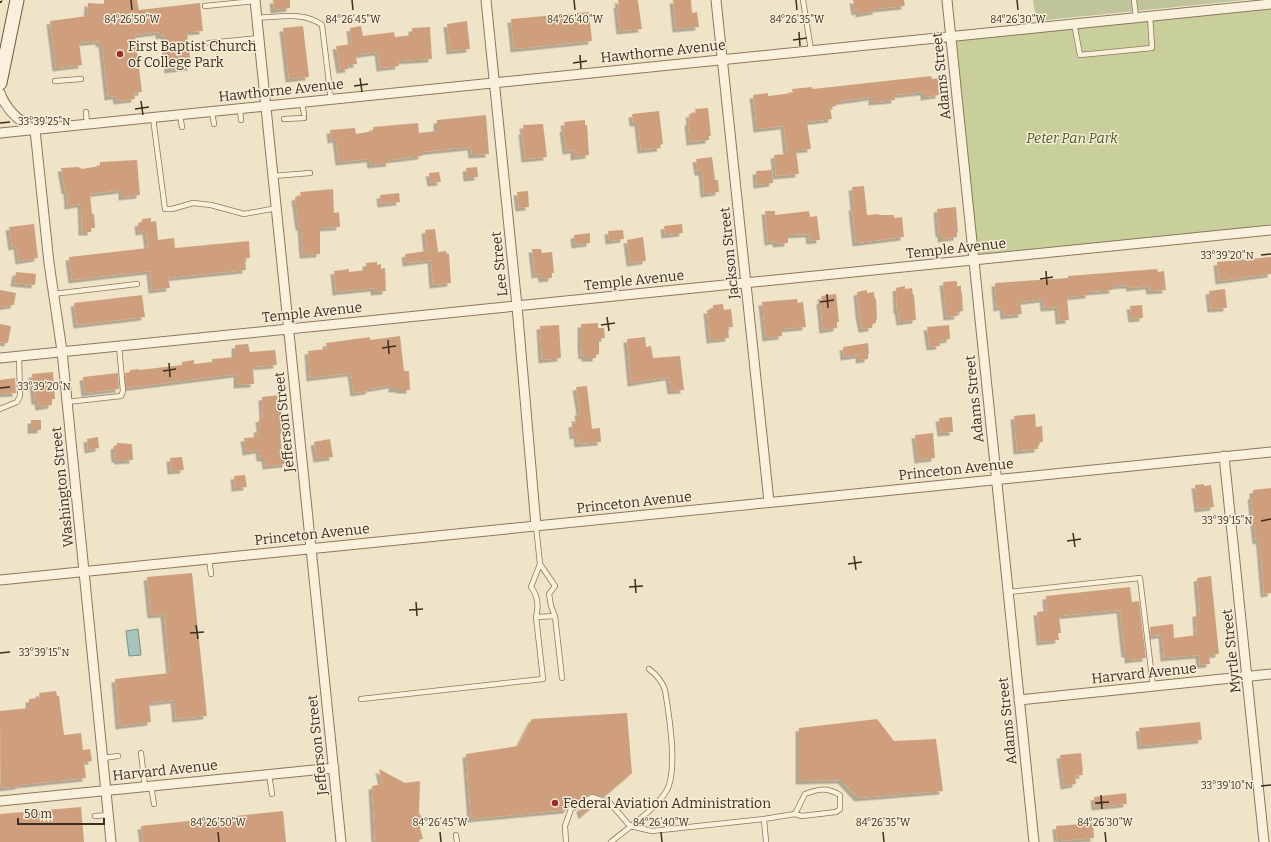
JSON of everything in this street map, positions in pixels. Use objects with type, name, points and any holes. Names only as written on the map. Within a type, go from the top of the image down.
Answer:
[{"type":"street","points":[[0,83],[13,39],[17,0]]},
{"type":"street","name":"Lee Street","points":[[486,0],[517,306],[536,526]]},
{"type":"street","name":"Jackson Street","points":[[716,0],[768,502]]},
{"type":"street","name":"Adams Street","points":[[947,0],[1034,842]]},
{"type":"street","name":"Jefferson Street","points":[[255,1],[341,842]]},
{"type":"street","name":"Hawthorne Avenue","points":[[0,134],[1271,4]]},
{"type":"street","points":[[0,93],[9,109],[35,130]]},
{"type":"street","name":"Washington Street","points":[[35,130],[53,294],[62,351],[111,842]]},
{"type":"street","name":"Temple Avenue","points":[[0,358],[1271,230]]},
{"type":"street","name":"Princeton Avenue","points":[[0,580],[1271,452]]},
{"type":"street","name":"Myrtle Street","points":[[1224,456],[1264,842]]},
{"type":"street","name":"Harvard Avenue","points":[[1019,700],[1271,674]]},
{"type":"street","name":"Harvard Avenue","points":[[0,801],[334,768]]},
{"type":"lane","points":[[803,0],[811,50]]},
{"type":"lane","points":[[1134,0],[1136,17]]},
{"type":"lane","points":[[205,6],[255,1]]},
{"type":"lane","points":[[257,18],[294,16],[308,18],[322,25],[331,100]]},
{"type":"lane","points":[[1074,24],[1080,54],[1152,48],[1150,16]]},
{"type":"lane","points":[[208,43],[259,38]]},
{"type":"lane","points":[[55,81],[82,79]]},
{"type":"lane","points":[[284,120],[304,116],[302,102]]},
{"type":"lane","points":[[240,109],[241,120]]},
{"type":"lane","points":[[86,112],[87,124]]},
{"type":"lane","points":[[212,112],[214,124]]},
{"type":"lane","points":[[180,115],[182,127]]},
{"type":"lane","points":[[153,118],[165,209],[172,209],[193,203],[211,205],[244,214],[277,208]]},
{"type":"lane","points":[[274,176],[310,173]]},
{"type":"lane","points":[[53,294],[137,284]]},
{"type":"lane","points":[[67,402],[121,396],[124,391],[119,346]]},
{"type":"lane","points":[[0,409],[17,402],[20,396],[19,356]]},
{"type":"lane","points":[[361,699],[543,679],[536,617],[538,609],[537,594],[531,587],[540,564],[536,526]]},
{"type":"lane","points":[[209,558],[211,574]]},
{"type":"lane","points":[[540,564],[555,586],[549,594],[551,606],[555,616],[562,678]]},
{"type":"lane","points":[[1008,592],[1140,578],[1153,686]]},
{"type":"lane","points":[[536,617],[555,616]]},
{"type":"lane","points":[[612,842],[655,805],[662,797],[669,785],[673,770],[665,690],[659,679],[649,669]]},
{"type":"lane","points":[[141,753],[148,786],[154,804]]},
{"type":"lane","points":[[103,758],[118,756]]},
{"type":"lane","points":[[269,774],[272,794]]},
{"type":"lane","points":[[566,842],[564,826],[571,809],[592,796],[610,803],[630,826],[652,831],[764,819],[795,814],[802,816],[836,812],[840,809],[840,795],[831,790],[817,790],[805,794],[795,814]]},
{"type":"lane","points":[[95,816],[108,815]]},
{"type":"lane","points":[[764,819],[766,842]]},
{"type":"lane","points":[[456,835],[457,842]]},
{"type":"green space","points":[[1033,0],[1245,0],[1036,21]]},
{"type":"green space","name":"Peter Pan Park","points":[[1271,5],[1271,224],[971,264],[947,35]]},
{"type":"water","points":[[138,629],[141,655],[129,656],[126,631]]},
{"type":"building","name":"First Baptist Church of College Park","points":[[104,0],[137,0],[139,10],[200,3],[203,31],[187,32],[191,67],[168,70],[164,35],[159,36],[159,32],[135,35],[142,92],[134,93],[135,99],[117,101],[116,96],[108,97],[102,43],[99,44],[99,41],[79,43],[82,65],[56,68],[50,21],[87,16],[88,3],[104,4]]},
{"type":"building","points":[[273,0],[290,0],[290,8],[274,10]]},
{"type":"building","points":[[618,0],[638,1],[642,29],[620,31],[617,5],[619,4]]},
{"type":"building","points":[[673,0],[691,0],[692,13],[697,12],[699,27],[676,29]]},
{"type":"building","points":[[853,0],[904,0],[905,6],[876,9],[876,11],[859,14],[859,11],[855,12]]},
{"type":"building","points":[[589,12],[592,41],[514,49],[511,19]]},
{"type":"building","points":[[467,21],[470,49],[450,51],[447,24]]},
{"type":"building","points":[[303,26],[309,77],[289,79],[283,28]]},
{"type":"building","points":[[361,26],[363,36],[394,32],[395,37],[412,35],[412,28],[430,27],[432,59],[398,61],[399,66],[380,68],[378,52],[356,55],[357,64],[348,65],[349,69],[340,70],[336,46],[352,44],[350,28]]},
{"type":"building","points":[[931,76],[932,79],[938,78],[939,95],[924,97],[924,92],[894,95],[895,100],[872,102],[872,97],[836,102],[836,106],[830,107],[832,119],[807,122],[811,149],[796,150],[799,174],[776,176],[774,155],[787,154],[784,126],[757,129],[753,95],[768,93],[768,96],[793,93],[792,89],[812,87],[813,89]]},
{"type":"building","points":[[708,108],[711,136],[709,136],[709,140],[690,142],[688,122],[690,121],[689,114],[696,113],[695,109]]},
{"type":"building","points":[[659,111],[663,144],[660,145],[661,148],[641,150],[638,123],[633,123],[632,114]]},
{"type":"building","points":[[486,115],[489,154],[472,155],[471,147],[422,152],[422,156],[389,160],[390,163],[371,165],[370,159],[339,162],[336,139],[331,140],[330,130],[355,128],[356,134],[373,131],[373,127],[418,123],[419,133],[437,131],[437,120]]},
{"type":"building","points":[[585,120],[585,125],[587,125],[589,155],[574,157],[574,150],[566,151],[563,128],[565,128],[564,122]]},
{"type":"building","points":[[543,124],[547,157],[525,159],[522,131],[524,131],[523,125]]},
{"type":"building","points":[[712,157],[715,180],[718,180],[719,192],[704,194],[702,172],[698,172],[696,159]]},
{"type":"building","points":[[137,160],[140,195],[122,197],[122,190],[90,194],[95,228],[91,228],[91,232],[82,232],[81,204],[68,206],[67,191],[65,190],[61,168],[78,167],[82,169],[100,166],[100,162]]},
{"type":"building","points":[[477,167],[478,177],[467,178],[466,168]]},
{"type":"building","points":[[772,170],[773,183],[757,185],[756,171]]},
{"type":"building","points":[[439,172],[441,182],[431,183],[429,173]]},
{"type":"building","points":[[864,186],[867,215],[879,214],[894,215],[894,218],[902,217],[904,237],[856,243],[852,207],[854,207],[852,187]]},
{"type":"building","points":[[333,189],[334,213],[339,212],[340,227],[320,228],[320,254],[303,255],[301,227],[299,227],[295,197],[301,196],[300,192]]},
{"type":"building","points":[[528,191],[529,207],[519,208],[517,192]]},
{"type":"building","points":[[399,193],[400,202],[381,204],[380,195]]},
{"type":"building","points":[[956,207],[957,237],[941,239],[941,234],[939,234],[937,209]]},
{"type":"building","points":[[765,211],[775,211],[775,215],[809,211],[810,217],[817,216],[820,240],[810,241],[809,234],[788,235],[788,243],[776,244],[776,241],[768,242]]},
{"type":"building","points":[[151,218],[151,222],[156,221],[158,240],[174,238],[175,248],[249,241],[250,258],[245,258],[246,270],[168,278],[170,288],[152,290],[150,271],[72,280],[69,257],[148,248],[146,231],[139,232],[138,223],[142,222],[142,219]]},
{"type":"building","points":[[34,224],[38,258],[19,261],[17,246],[12,247],[9,227]]},
{"type":"building","points":[[682,224],[683,233],[665,235],[664,226]]},
{"type":"building","points":[[435,229],[438,252],[446,251],[447,254],[449,254],[451,283],[433,285],[431,260],[406,263],[405,254],[427,251],[425,230]]},
{"type":"building","points":[[623,230],[624,239],[609,241],[608,231]]},
{"type":"building","points":[[590,233],[590,243],[575,245],[574,235]]},
{"type":"building","points":[[643,237],[646,261],[630,263],[627,240]]},
{"type":"building","points":[[532,249],[541,249],[542,253],[552,252],[554,273],[552,273],[552,278],[542,279],[541,274],[535,275]]},
{"type":"building","points":[[1271,257],[1271,274],[1219,281],[1217,262]]},
{"type":"building","points":[[377,262],[377,265],[381,264],[381,269],[385,268],[386,291],[374,292],[374,288],[336,292],[334,271],[349,269],[349,272],[366,270],[366,263]]},
{"type":"building","points":[[1157,269],[1158,272],[1164,271],[1166,290],[1150,291],[1149,286],[1130,288],[1129,285],[1112,286],[1113,290],[1089,292],[1089,295],[1067,297],[1069,320],[1059,321],[1058,307],[1044,308],[1043,299],[1020,302],[1022,314],[1004,316],[1003,307],[997,308],[995,283],[1068,278],[1068,276]]},
{"type":"building","points":[[16,272],[36,274],[35,285],[14,283]]},
{"type":"building","points":[[957,281],[957,286],[961,286],[963,311],[957,312],[958,316],[947,317],[943,282]]},
{"type":"building","points":[[905,286],[905,289],[912,288],[916,320],[900,322],[897,310],[896,288]]},
{"type":"building","points":[[1225,289],[1227,308],[1211,309],[1209,291]]},
{"type":"building","points":[[0,290],[16,293],[14,305],[0,307]]},
{"type":"building","points":[[867,290],[867,293],[874,292],[876,299],[877,319],[876,323],[872,324],[872,328],[862,329],[857,292]]},
{"type":"building","points":[[836,294],[839,322],[837,322],[837,328],[823,330],[820,301],[822,300],[821,296]]},
{"type":"building","points":[[142,295],[145,317],[77,325],[74,303]]},
{"type":"building","points":[[797,299],[798,303],[803,302],[806,327],[782,329],[782,336],[766,338],[762,302]]},
{"type":"building","points":[[723,304],[724,310],[731,309],[733,327],[728,327],[729,338],[710,340],[707,310],[713,310],[713,305]]},
{"type":"building","points":[[1142,305],[1143,318],[1132,319],[1130,306]]},
{"type":"building","points":[[598,323],[598,328],[604,328],[605,338],[599,339],[599,354],[596,355],[596,358],[585,358],[585,355],[582,356],[581,324]]},
{"type":"building","points":[[0,324],[11,326],[8,343],[0,342]]},
{"type":"building","points":[[559,325],[561,358],[542,360],[540,326]]},
{"type":"building","points":[[949,325],[950,339],[939,341],[940,346],[930,347],[927,327]]},
{"type":"building","points":[[400,336],[404,371],[409,371],[410,390],[392,389],[392,385],[354,393],[351,373],[310,378],[308,351],[327,349],[326,343],[370,337],[370,340]]},
{"type":"building","points":[[645,337],[646,347],[651,346],[653,358],[680,356],[684,390],[671,391],[669,377],[631,383],[627,339]]},
{"type":"building","points":[[868,343],[868,359],[859,360],[859,355],[844,357],[843,347]]},
{"type":"building","points":[[248,344],[250,352],[275,350],[277,365],[253,367],[254,384],[237,385],[237,374],[126,388],[125,373],[130,372],[130,370],[182,365],[182,362],[194,360],[194,364],[212,362],[212,359],[235,357],[235,345]]},
{"type":"building","points":[[53,372],[55,399],[52,399],[52,405],[39,407],[38,401],[35,401],[32,374]]},
{"type":"building","points":[[118,373],[119,389],[85,393],[83,377]]},
{"type":"building","points":[[15,378],[16,393],[0,394],[0,380]]},
{"type":"building","points":[[587,386],[592,429],[600,428],[601,442],[578,444],[577,435],[573,436],[572,424],[576,423],[575,418],[579,418],[578,412],[580,412],[576,387]]},
{"type":"building","points":[[279,395],[284,433],[280,434],[282,454],[285,454],[286,464],[266,466],[265,458],[260,458],[259,450],[246,452],[244,438],[258,437],[257,429],[260,429],[259,419],[263,418],[262,397]]},
{"type":"building","points":[[1035,414],[1036,427],[1042,426],[1043,442],[1038,443],[1038,449],[1017,451],[1014,416]]},
{"type":"building","points":[[952,417],[953,432],[941,433],[939,418]]},
{"type":"building","points":[[31,420],[41,420],[41,430],[31,430]]},
{"type":"building","points":[[933,433],[935,458],[918,460],[915,435]]},
{"type":"building","points":[[98,437],[99,448],[88,450],[87,439]]},
{"type":"building","points":[[330,439],[333,457],[317,459],[314,442]]},
{"type":"building","points":[[117,443],[132,444],[133,460],[118,461],[115,459],[114,446],[117,445]]},
{"type":"building","points":[[182,457],[184,470],[171,471],[170,458]]},
{"type":"building","points":[[245,475],[247,487],[235,488],[234,476]]},
{"type":"building","points":[[1204,484],[1204,486],[1211,485],[1214,507],[1198,509],[1195,485]]},
{"type":"building","points":[[1271,488],[1271,593],[1264,594],[1260,546],[1259,540],[1256,541],[1251,496],[1253,496],[1253,490]]},
{"type":"building","points":[[192,573],[207,716],[176,719],[174,700],[149,703],[151,722],[119,726],[115,679],[170,673],[164,614],[151,615],[147,577]]},
{"type":"building","points":[[1211,576],[1219,654],[1209,655],[1210,664],[1200,665],[1199,655],[1164,658],[1162,635],[1151,636],[1150,627],[1173,624],[1174,638],[1197,635],[1196,613],[1200,613],[1197,578]]},
{"type":"building","points":[[1130,587],[1132,602],[1139,601],[1146,658],[1128,660],[1128,654],[1125,654],[1120,610],[1059,616],[1061,633],[1058,633],[1059,640],[1040,642],[1037,612],[1047,611],[1046,596]]},
{"type":"building","points":[[56,691],[57,696],[59,696],[64,735],[81,733],[83,750],[90,749],[92,761],[84,762],[86,778],[1,788],[0,711],[29,708],[29,699],[40,698],[39,693]]},
{"type":"building","points":[[627,713],[632,773],[604,797],[590,794],[569,806],[567,810],[471,819],[466,754],[518,746],[532,719]]},
{"type":"building","points":[[877,719],[894,741],[936,739],[943,791],[858,798],[841,780],[799,781],[799,728]]},
{"type":"building","points":[[1200,722],[1202,740],[1141,746],[1139,728]]},
{"type":"building","points":[[1081,753],[1083,775],[1075,776],[1076,784],[1064,786],[1060,755]]},
{"type":"building","points":[[379,769],[405,783],[420,781],[419,813],[423,819],[418,820],[423,839],[418,840],[418,842],[375,842],[372,786],[382,784]]},
{"type":"building","points":[[1126,793],[1127,804],[1095,807],[1094,797]]},
{"type":"building","points":[[592,801],[597,803],[582,816],[579,809]]},
{"type":"building","points":[[81,807],[84,842],[0,842],[0,814]]},
{"type":"building","points":[[283,811],[286,842],[143,842],[141,826]]},
{"type":"building","points":[[1093,823],[1094,838],[1062,841],[1062,838],[1057,839],[1056,826]]},
{"type":"place","name":"First Baptist Church of College Park","points":[[120,54]]},
{"type":"place","name":"Federal Aviation Administration","points":[[555,803]]}]
